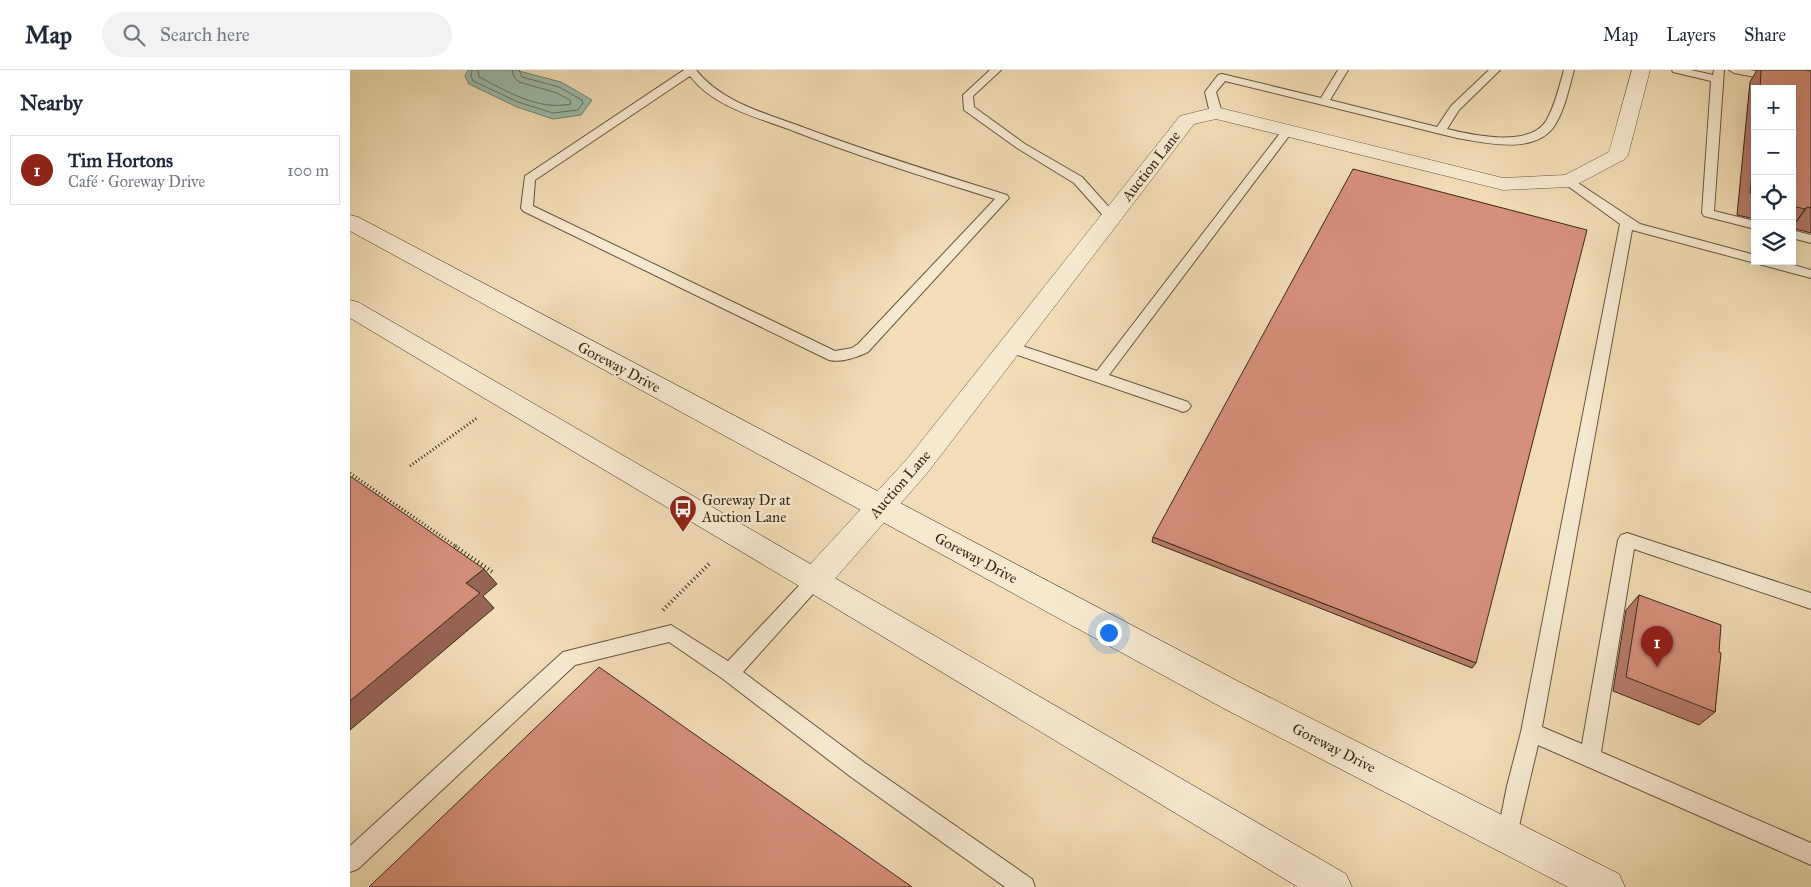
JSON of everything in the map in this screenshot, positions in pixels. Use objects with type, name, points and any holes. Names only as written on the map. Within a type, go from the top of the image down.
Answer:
[{"type":"main road","name":"Auction Lane","points":[[815,580],[918,465],[1112,218],[1186,120],[1216,114],[1288,130],[1503,184],[1569,181],[1618,155],[1641,70]]},
{"type":"main road","name":"Goreway Drive","points":[[350,222],[1235,697],[1606,887]]},
{"type":"main road","points":[[350,308],[815,580],[1333,887]]},
{"type":"lane","points":[[691,70],[703,86],[716,95],[743,108],[869,156],[1003,198],[863,348],[856,352],[834,356],[527,208],[530,178],[691,70]]},
{"type":"lane","points":[[996,70],[968,95],[968,108],[1022,146],[1078,180],[1112,218]]},
{"type":"lane","points":[[1324,102],[1343,70]]},
{"type":"lane","points":[[1440,131],[1455,108],[1495,70]]},
{"type":"lane","points":[[1216,114],[1210,92],[1224,73],[1324,102],[1440,131],[1491,141],[1516,141],[1536,136],[1549,125],[1570,70]]},
{"type":"lane","points":[[1677,70],[1718,74],[1708,213],[1751,224]]},
{"type":"lane","points":[[1734,70],[1811,86]]},
{"type":"lane","points":[[1100,377],[1288,130]]},
{"type":"lane","points":[[1569,181],[1596,202],[1635,227],[1751,258]]},
{"type":"lane","points":[[1508,836],[1517,786],[1531,732],[1627,222]]},
{"type":"lane","points":[[1796,235],[1811,239]]},
{"type":"lane","points":[[1778,265],[1811,274]]},
{"type":"lane","points":[[1011,347],[1183,406]]},
{"type":"lane","points":[[1590,757],[1628,540],[1811,601]]},
{"type":"lane","points":[[730,673],[815,580]]},
{"type":"lane","points":[[350,861],[570,658],[671,633],[730,673],[858,770],[1024,887]]},
{"type":"lane","points":[[1531,732],[1811,854]]},
{"type":"path","points":[[410,466],[477,418]]},
{"type":"path","points":[[350,473],[494,573]]},
{"type":"path","points":[[659,614],[711,562]]},
{"type":"water","points":[[468,70],[515,70],[561,82],[592,100],[581,115],[553,119],[517,107],[469,84],[465,76]]},
{"type":"building","points":[[1761,70],[1811,71],[1811,208],[1796,207],[1796,85],[1760,85]]},
{"type":"building","points":[[1353,169],[1587,230],[1476,663],[1153,537]]},
{"type":"building","points":[[350,476],[484,569],[466,583],[480,593],[350,701]]},
{"type":"building","points":[[1639,595],[1721,625],[1719,652],[1721,653],[1715,712],[1626,677]]},
{"type":"building","points":[[599,667],[912,887],[369,887]]},
{"type":"place","name":"Goreway Dr at Auction Lane","points":[[683,533]]},
{"type":"place","name":"Tim Hortons","points":[[1657,667]]}]
